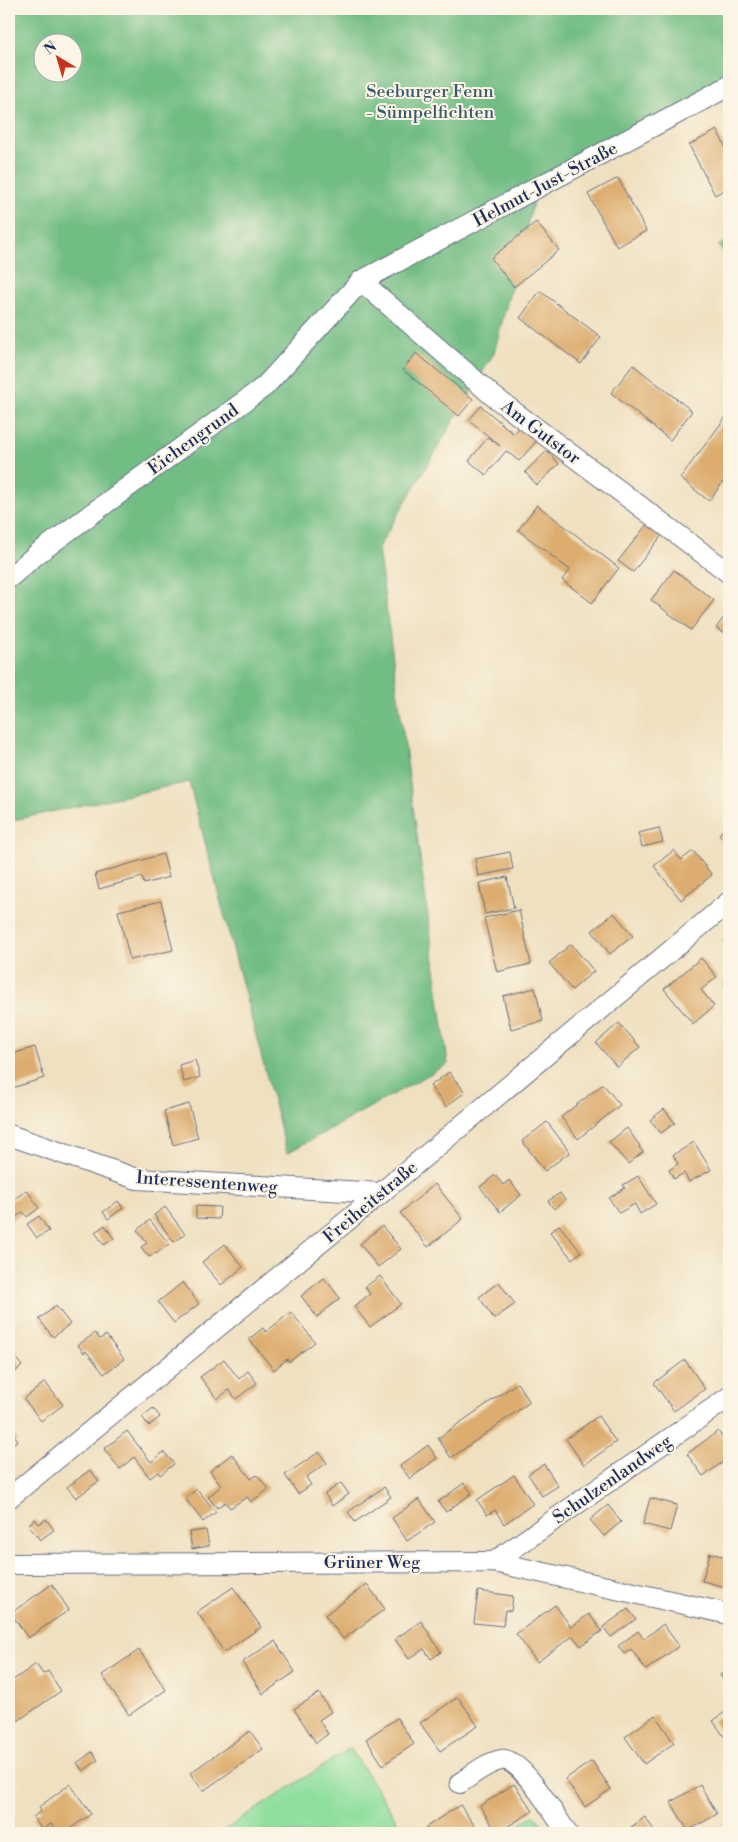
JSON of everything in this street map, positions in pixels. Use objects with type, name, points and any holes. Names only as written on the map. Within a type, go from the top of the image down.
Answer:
[{"type":"street","name":"Helmut-Just-Straße","points":[[360,281],[729,86]]},
{"type":"street","name":"Am Gutstor","points":[[360,281],[493,396],[729,573]]},
{"type":"street","name":"Eichengrund","points":[[9,578],[37,554],[265,386],[360,281]]},
{"type":"street","name":"Freiheitstraße","points":[[9,1498],[381,1193],[729,902]]},
{"type":"street","name":"Interessentenweg","points":[[9,1135],[136,1179],[381,1193]]},
{"type":"street","name":"Schulzenlandweg","points":[[494,1562],[729,1397]]},
{"type":"street","name":"Grüner Weg","points":[[9,1564],[494,1562],[729,1614]]},
{"type":"street","points":[[460,1783],[486,1766],[502,1760],[511,1761],[525,1773],[566,1833]]},
{"type":"green space","name":"Seeburger Fenn - Sümpelfichten","points":[[9,9],[729,9],[729,83],[539,180],[494,353],[378,548],[448,1064],[287,1153],[189,782],[9,821]]},
{"type":"green space","points":[[729,240],[729,258],[718,246]]},
{"type":"green space","points":[[350,1748],[405,1833],[220,1833]]},
{"type":"green space","points":[[535,1815],[548,1833],[505,1833]]},
{"type":"building","points":[[717,130],[729,154],[729,187],[715,195],[689,145]]},
{"type":"building","points":[[618,178],[646,231],[617,247],[588,194]]},
{"type":"building","points":[[536,222],[559,250],[514,287],[491,258]]},
{"type":"building","points":[[540,291],[601,337],[581,364],[520,318]]},
{"type":"building","points":[[416,353],[473,399],[459,416],[403,370]]},
{"type":"building","points":[[633,365],[692,411],[670,440],[611,393]]},
{"type":"building","points":[[481,406],[514,434],[521,425],[538,439],[519,461],[506,451],[486,475],[469,461],[488,437],[500,446],[469,420]]},
{"type":"building","points":[[729,413],[729,474],[709,501],[680,478]]},
{"type":"building","points":[[547,451],[559,464],[537,485],[525,472]]},
{"type":"building","points":[[537,505],[619,568],[592,603],[562,580],[570,570],[518,530]]},
{"type":"building","points":[[648,523],[662,535],[633,572],[618,561]]},
{"type":"building","points":[[674,570],[714,600],[691,630],[651,600]]},
{"type":"building","points":[[727,613],[729,615],[729,628],[725,634],[716,628]]},
{"type":"building","points":[[729,826],[729,847],[719,834]]},
{"type":"building","points":[[659,828],[663,842],[642,847],[638,833]]},
{"type":"building","points":[[674,850],[681,860],[693,851],[712,875],[681,900],[654,866]]},
{"type":"building","points":[[510,852],[513,869],[478,876],[475,859]]},
{"type":"building","points":[[163,854],[169,877],[144,884],[142,877],[99,889],[95,874]]},
{"type":"building","points":[[507,877],[514,908],[485,914],[479,883]]},
{"type":"building","points":[[161,901],[173,950],[130,960],[118,911]]},
{"type":"building","points":[[519,910],[531,964],[497,972],[484,918]]},
{"type":"building","points":[[614,913],[633,936],[610,954],[592,931]]},
{"type":"building","points":[[729,937],[729,948],[724,941]]},
{"type":"building","points":[[571,944],[594,971],[572,990],[549,963]]},
{"type":"building","points":[[701,958],[717,977],[701,990],[714,1006],[693,1024],[664,989]]},
{"type":"building","points":[[729,979],[729,990],[724,983]]},
{"type":"building","points":[[535,988],[543,1021],[511,1029],[503,996]]},
{"type":"building","points":[[619,1023],[640,1047],[617,1067],[596,1043]]},
{"type":"building","points":[[35,1047],[44,1078],[12,1088],[9,1079],[9,1055]]},
{"type":"building","points":[[195,1060],[200,1077],[184,1082],[179,1065]]},
{"type":"building","points":[[449,1072],[465,1092],[446,1107],[430,1086]]},
{"type":"building","points":[[603,1084],[620,1105],[578,1139],[561,1117]]},
{"type":"building","points":[[189,1104],[198,1138],[173,1145],[164,1111]]},
{"type":"building","points":[[664,1109],[675,1123],[661,1133],[650,1120]]},
{"type":"building","points":[[547,1122],[570,1152],[545,1171],[522,1141]]},
{"type":"building","points":[[627,1128],[643,1152],[628,1164],[609,1142]]},
{"type":"building","points":[[694,1142],[711,1170],[689,1182],[684,1173],[674,1179],[669,1170],[678,1164],[673,1155]]},
{"type":"building","points":[[495,1175],[503,1185],[509,1180],[521,1195],[500,1212],[480,1187]]},
{"type":"building","points":[[638,1176],[656,1204],[640,1214],[635,1204],[619,1213],[609,1198],[625,1188],[623,1185]]},
{"type":"building","points":[[435,1184],[463,1219],[428,1247],[400,1213]]},
{"type":"building","points":[[27,1190],[39,1208],[27,1217],[23,1212],[9,1222],[9,1203]]},
{"type":"building","points":[[560,1193],[565,1200],[554,1209],[548,1201]]},
{"type":"building","points":[[118,1201],[123,1208],[108,1219],[103,1212]]},
{"type":"building","points":[[196,1206],[220,1207],[219,1219],[196,1218]]},
{"type":"building","points":[[165,1207],[185,1234],[174,1242],[154,1215]]},
{"type":"building","points":[[39,1216],[49,1231],[37,1238],[27,1224]]},
{"type":"building","points":[[150,1220],[169,1244],[149,1257],[141,1247],[147,1243],[137,1230]]},
{"type":"building","points":[[105,1225],[114,1239],[104,1245],[95,1232]]},
{"type":"building","points":[[559,1225],[581,1252],[572,1259],[550,1232]]},
{"type":"building","points":[[382,1226],[401,1249],[378,1267],[360,1244]]},
{"type":"building","points":[[225,1244],[243,1267],[221,1285],[202,1262]]},
{"type":"building","points":[[380,1276],[401,1304],[370,1327],[354,1306],[370,1294],[365,1287]]},
{"type":"building","points":[[324,1278],[340,1298],[317,1317],[301,1296]]},
{"type":"building","points":[[183,1282],[199,1304],[174,1323],[158,1302]]},
{"type":"building","points":[[499,1282],[515,1304],[494,1319],[479,1297]]},
{"type":"building","points":[[56,1306],[70,1324],[53,1337],[39,1319]]},
{"type":"building","points":[[291,1312],[315,1342],[289,1362],[287,1359],[274,1370],[249,1339],[263,1328],[266,1332]]},
{"type":"building","points":[[95,1333],[100,1339],[106,1335],[124,1359],[104,1374],[86,1351],[84,1353],[78,1345]]},
{"type":"building","points":[[9,1350],[22,1366],[9,1377]]},
{"type":"building","points":[[224,1359],[239,1379],[248,1371],[257,1383],[236,1399],[229,1390],[217,1399],[200,1377]]},
{"type":"building","points":[[685,1360],[705,1389],[674,1411],[654,1383]]},
{"type":"building","points":[[45,1382],[63,1405],[41,1421],[24,1399]]},
{"type":"building","points":[[517,1383],[530,1402],[451,1458],[438,1438]]},
{"type":"building","points":[[153,1408],[160,1417],[149,1426],[142,1417]]},
{"type":"building","points":[[598,1416],[616,1442],[584,1465],[566,1439]]},
{"type":"building","points":[[9,1429],[18,1440],[9,1447]]},
{"type":"building","points":[[127,1431],[151,1462],[164,1452],[174,1464],[160,1475],[158,1472],[150,1478],[134,1457],[120,1469],[104,1449]]},
{"type":"building","points":[[718,1431],[729,1447],[729,1458],[703,1476],[687,1454]]},
{"type":"building","points":[[428,1445],[437,1458],[410,1479],[400,1466]]},
{"type":"building","points":[[319,1452],[327,1463],[306,1477],[311,1485],[298,1494],[285,1475]]},
{"type":"building","points":[[232,1454],[251,1479],[257,1475],[269,1489],[251,1502],[247,1497],[230,1508],[225,1502],[217,1508],[208,1497],[221,1486],[210,1471]]},
{"type":"building","points":[[544,1464],[558,1486],[542,1496],[528,1474]]},
{"type":"building","points":[[90,1470],[99,1481],[76,1498],[67,1487]]},
{"type":"building","points":[[514,1475],[533,1504],[504,1524],[495,1510],[487,1515],[477,1500]]},
{"type":"building","points":[[341,1483],[349,1494],[332,1506],[325,1494]]},
{"type":"building","points":[[464,1483],[472,1493],[446,1512],[438,1502]]},
{"type":"building","points":[[384,1487],[391,1497],[355,1522],[348,1512]]},
{"type":"building","points":[[197,1489],[216,1512],[203,1522],[185,1498]]},
{"type":"building","points":[[650,1498],[677,1505],[670,1531],[643,1524]]},
{"type":"building","points":[[419,1499],[435,1522],[407,1541],[392,1518]]},
{"type":"building","points":[[608,1505],[621,1522],[604,1536],[590,1520]]},
{"type":"building","points":[[35,1519],[39,1524],[46,1519],[54,1530],[40,1540],[28,1525]]},
{"type":"building","points":[[206,1530],[209,1546],[192,1549],[189,1532]]},
{"type":"building","points":[[710,1553],[729,1558],[729,1588],[702,1581]]},
{"type":"building","points":[[52,1584],[69,1610],[28,1638],[11,1613]]},
{"type":"building","points":[[367,1584],[385,1609],[343,1639],[325,1615]]},
{"type":"building","points":[[233,1587],[261,1627],[224,1652],[197,1612]]},
{"type":"building","points":[[478,1591],[513,1596],[511,1611],[505,1610],[503,1626],[474,1623]]},
{"type":"building","points":[[555,1605],[571,1627],[589,1614],[602,1631],[581,1646],[573,1636],[537,1662],[516,1634]]},
{"type":"building","points":[[628,1609],[636,1619],[611,1637],[603,1627]]},
{"type":"building","points":[[421,1621],[441,1652],[431,1659],[424,1649],[409,1659],[395,1639]]},
{"type":"building","points":[[663,1624],[679,1646],[646,1670],[631,1649],[624,1654],[618,1646],[638,1631],[644,1639]]},
{"type":"building","points":[[275,1641],[295,1672],[263,1694],[242,1662]]},
{"type":"building","points":[[139,1650],[166,1690],[129,1715],[102,1675]]},
{"type":"building","points":[[36,1664],[43,1674],[48,1671],[61,1691],[9,1727],[9,1683]]},
{"type":"building","points":[[729,1668],[729,1687],[720,1675]]},
{"type":"building","points":[[319,1693],[331,1712],[319,1720],[328,1734],[316,1743],[294,1709]]},
{"type":"building","points":[[458,1697],[478,1726],[440,1751],[420,1723]]},
{"type":"building","points":[[729,1709],[729,1743],[713,1721]]},
{"type":"building","points":[[655,1715],[674,1743],[644,1764],[625,1737]]},
{"type":"building","points":[[397,1718],[414,1744],[383,1765],[366,1739]]},
{"type":"building","points":[[250,1731],[263,1749],[203,1791],[190,1773]]},
{"type":"building","points":[[92,1752],[98,1760],[83,1771],[77,1763]]},
{"type":"building","points":[[592,1761],[611,1789],[585,1807],[565,1779]]},
{"type":"building","points":[[70,1784],[91,1814],[64,1833],[58,1833],[51,1824],[42,1830],[33,1817],[41,1811],[39,1807]]},
{"type":"building","points":[[514,1784],[533,1811],[497,1833],[480,1806]]},
{"type":"building","points":[[700,1785],[717,1814],[688,1831],[671,1802]]},
{"type":"building","points":[[460,1805],[479,1832],[430,1833],[426,1827]]},
{"type":"building","points":[[645,1817],[656,1833],[623,1833]]}]
